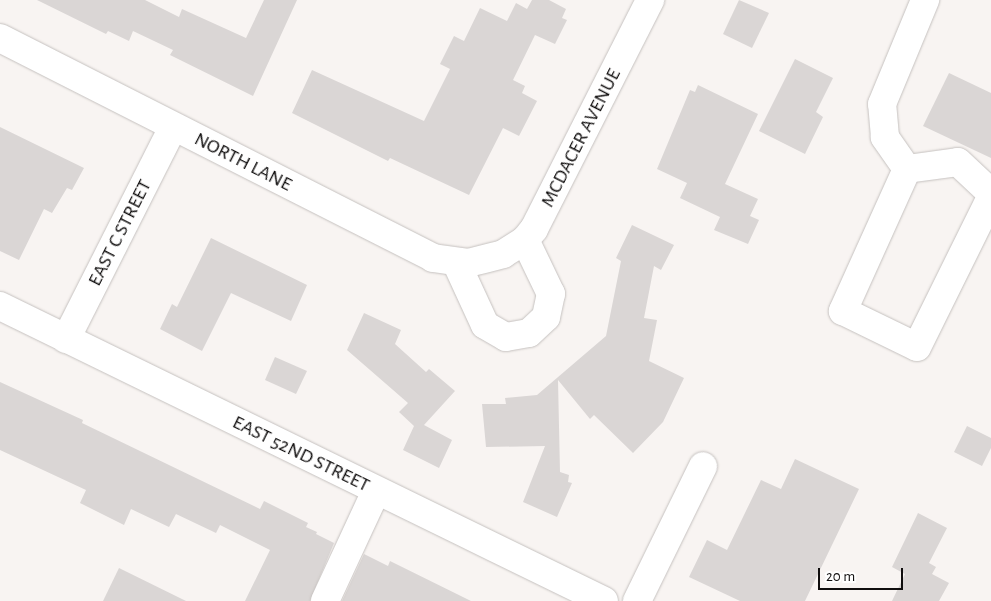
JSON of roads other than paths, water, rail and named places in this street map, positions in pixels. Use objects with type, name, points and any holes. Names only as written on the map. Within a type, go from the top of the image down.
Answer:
[{"type":"street","name":"MCDACER AVENUE","points":[[493,259],[525,240],[571,160],[650,0]]},
{"type":"street","points":[[907,169],[885,137],[882,104],[925,0]]},
{"type":"street","name":"NORTH LANE","points":[[0,38],[433,258],[456,262],[493,259]]},
{"type":"street","name":"EAST C STREET","points":[[66,339],[174,127]]},
{"type":"street","points":[[958,162],[991,195],[917,347],[843,311],[907,169],[958,162]]},
{"type":"street","points":[[456,262],[485,325],[506,337],[529,333],[546,317],[551,294],[525,240]]},
{"type":"street","name":"EAST 52ND STREET","points":[[0,306],[604,601]]},
{"type":"street","points":[[637,601],[703,466]]},
{"type":"street","points":[[325,601],[376,491]]}]
